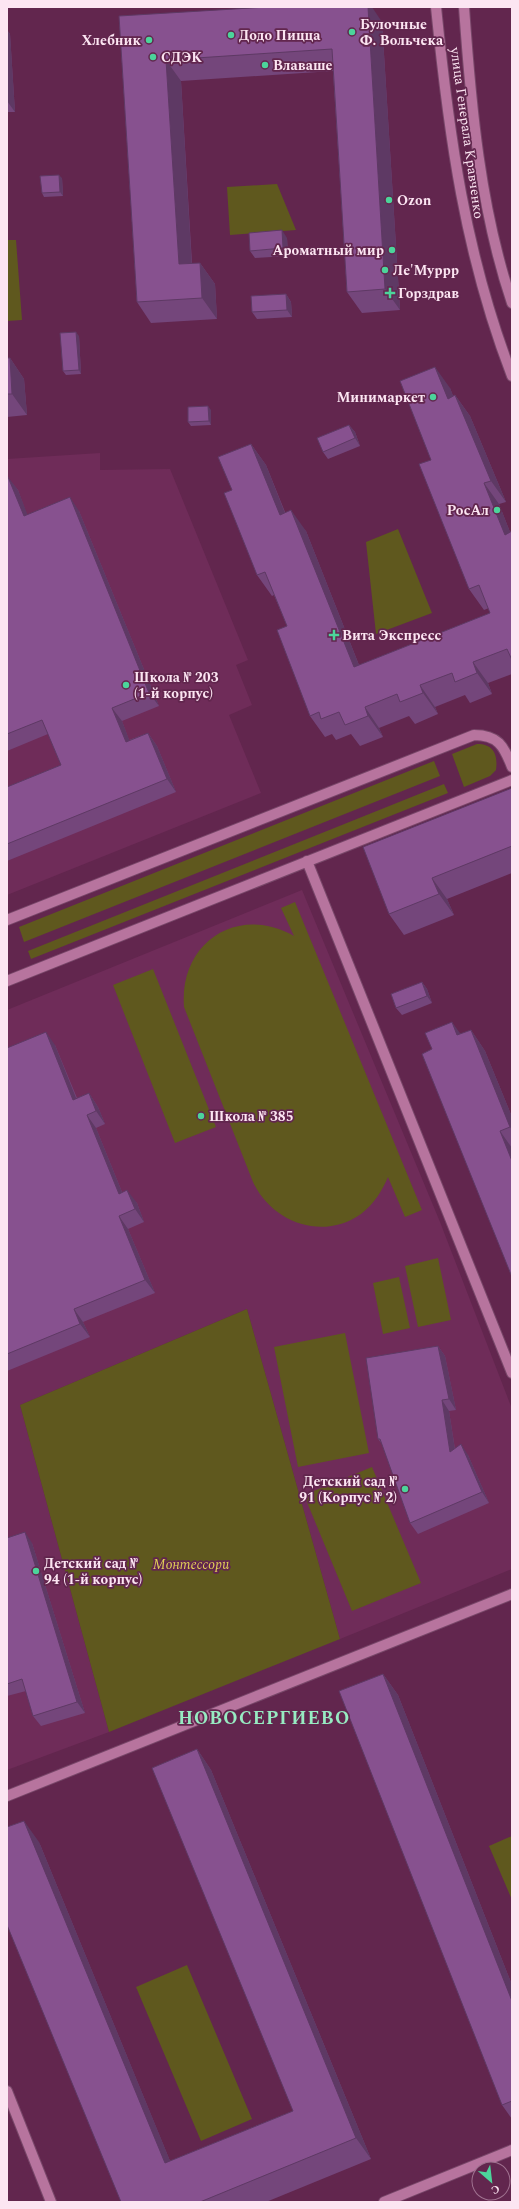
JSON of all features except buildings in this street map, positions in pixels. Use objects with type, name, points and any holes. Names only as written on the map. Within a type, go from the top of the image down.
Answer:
[{"type":"street","name":"улица Генерала Кравченко","points":[[436,7],[448,114],[465,218],[484,295],[512,376]]},
{"type":"street","name":"улица Генерала Кравченко","points":[[464,7],[470,88],[484,192],[488,213],[512,303]]},
{"type":"street","points":[[7,920],[474,735],[488,735],[501,744],[512,767]]},
{"type":"street","points":[[7,981],[512,780]]},
{"type":"street","points":[[307,861],[512,1374]]},
{"type":"street","points":[[7,1796],[512,1594]]},
{"type":"street","points":[[7,2090],[51,2202]]},
{"type":"street","points":[[384,2202],[512,2150]]},
{"type":"shaded area","name":"Школа № 203 (1-й корпус)","points":[[100,453],[100,470],[170,469],[248,660],[236,665],[252,705],[229,715],[261,793],[7,895],[7,459]]},
{"type":"shaded area","name":"Школа № 385","points":[[302,890],[440,1222],[512,1409],[512,1569],[340,1639],[247,1309],[20,1405],[109,1732],[7,1770],[7,1010]]},
{"type":"green space","points":[[277,184],[296,230],[230,235],[227,187]]},
{"type":"green space","points":[[7,240],[16,240],[22,320],[7,321]]},
{"type":"green space","points":[[398,529],[432,613],[376,634],[366,542]]},
{"type":"green space","points":[[477,744],[487,746],[494,751],[496,770],[490,776],[464,787],[452,754]]},
{"type":"green space","points":[[434,761],[440,776],[24,942],[19,927]]},
{"type":"green space","points":[[444,784],[448,793],[31,959],[28,951]]},
{"type":"green space","points":[[295,902],[422,1210],[405,1217],[388,1177],[374,1202],[361,1214],[346,1222],[331,1226],[315,1227],[300,1224],[273,1208],[262,1196],[253,1182],[184,1007],[185,984],[191,964],[202,948],[216,935],[233,927],[252,924],[273,927],[294,936],[281,908]]},
{"type":"green space","points":[[153,969],[216,1127],[175,1143],[113,985]]},
{"type":"green space","points":[[438,1258],[451,1320],[418,1327],[405,1266]]},
{"type":"green space","points":[[399,1277],[410,1328],[383,1334],[373,1283]]},
{"type":"green space","name":"Монтессори","points":[[247,1309],[340,1639],[109,1732],[20,1405]]},
{"type":"green space","points":[[345,1333],[369,1453],[298,1467],[274,1347]]},
{"type":"green space","points":[[372,1467],[421,1583],[352,1611],[304,1495]]},
{"type":"green space","points":[[512,1836],[512,1900],[489,1846]]},
{"type":"green space","points":[[187,1965],[252,2119],[201,2141],[136,1987]]},
{"type":"place","name":"Булочные Ф. Вольчека","points":[[352,32]]},
{"type":"place","name":"Додо Пицца","points":[[231,35]]},
{"type":"place","name":"Хлебник","points":[[149,40]]},
{"type":"place","name":"СДЭК","points":[[153,57]]},
{"type":"place","name":"Влаваше","points":[[265,65]]},
{"type":"place","name":"Ozon","points":[[389,200]]},
{"type":"place","name":"Ароматный мир","points":[[392,250]]},
{"type":"place","name":"Ле'Муррр","points":[[385,270]]},
{"type":"place","name":"Горздрав","points":[[390,293]]},
{"type":"place","name":"Минимаркет","points":[[433,397]]},
{"type":"place","name":"РосАл","points":[[497,510]]},
{"type":"place","name":"Вита Экспресс","points":[[334,635]]},
{"type":"place","name":"Школа № 203 (1-й корпус)","points":[[126,685]]},
{"type":"place","name":"Школа № 385","points":[[201,1116]]},
{"type":"place","name":"Детский сад № 91 (Корпус № 2)","points":[[405,1489]]},
{"type":"place","name":"Детский сад № 94 (1-й корпус)","points":[[36,1571]]},
{"type":"district","name":"НОВОСЕРГИЕВО","points":[[264,1718]]}]
